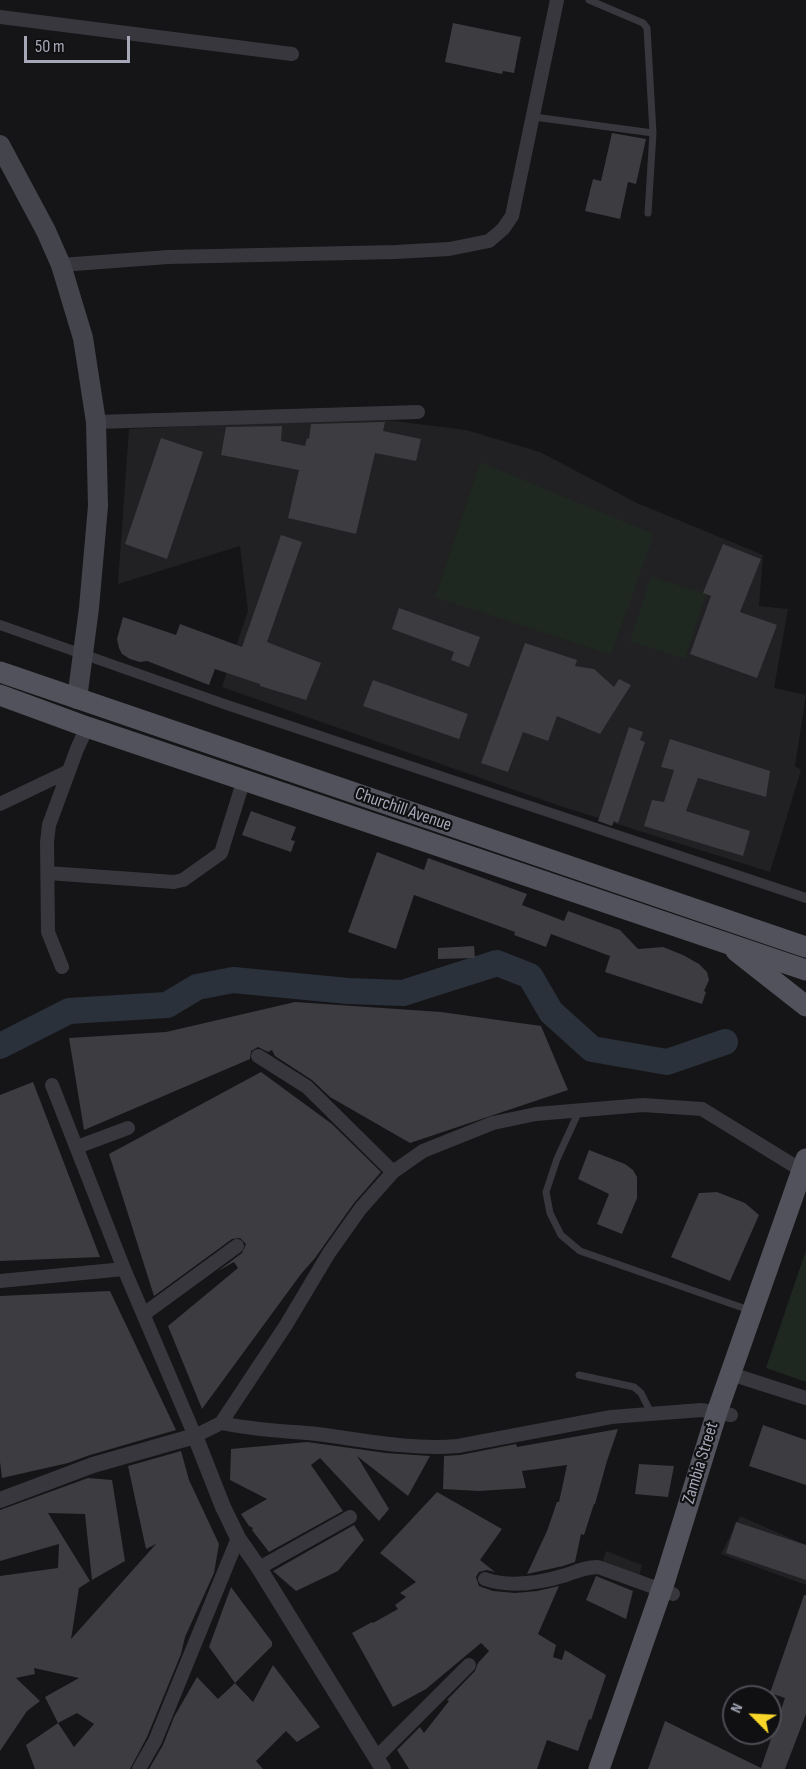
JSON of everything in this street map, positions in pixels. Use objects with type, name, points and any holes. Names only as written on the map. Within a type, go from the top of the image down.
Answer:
[{"type":"main road","points":[[0,145],[46,231],[61,265],[83,338],[96,422],[98,506],[84,654],[77,699]]},
{"type":"main road","name":"Churchill Avenue","points":[[0,672],[806,947]]},
{"type":"main road","name":"Churchill Avenue","points":[[0,695],[87,727],[806,970]]},
{"type":"main road","points":[[724,942],[780,988],[806,1006]]},
{"type":"main road","name":"Zambia Street","points":[[612,1769],[804,1167]]},
{"type":"main road","name":"Zambia Street","points":[[759,1313],[806,1202]]},
{"type":"main road","name":"Zambia Street","points":[[599,1769],[667,1592]]},
{"type":"street","points":[[61,265],[168,257],[396,252],[449,249],[489,241],[503,229],[512,216],[557,0]]},
{"type":"street","points":[[0,17],[292,54]]},
{"type":"street","points":[[96,422],[418,411]]},
{"type":"street","points":[[0,625],[238,709],[806,898]]},
{"type":"street","points":[[62,967],[48,932],[49,825],[87,727]]},
{"type":"street","points":[[0,804],[69,771]]},
{"type":"street","points":[[48,873],[174,882],[183,880],[221,853],[244,779]]},
{"type":"street","points":[[258,1056],[307,1088],[393,1172]]},
{"type":"street","points":[[52,1085],[124,1269],[237,1538],[259,1569],[380,1763],[469,1665]]},
{"type":"street","points":[[0,1500],[93,1465],[195,1436],[221,1423],[286,1325],[329,1253],[362,1208],[393,1172],[423,1151],[493,1123],[536,1114],[644,1106],[702,1109],[804,1167]]},
{"type":"street","points":[[77,1147],[128,1128]]},
{"type":"street","points":[[144,1314],[237,1246]]},
{"type":"street","points":[[0,1281],[124,1269]]},
{"type":"street","points":[[737,1377],[806,1398]]},
{"type":"street","points":[[221,1423],[249,1429],[316,1434],[414,1448],[436,1448],[458,1446],[611,1417],[701,1410],[724,1413]]},
{"type":"street","points":[[259,1569],[350,1517]]},
{"type":"street","points":[[139,1769],[155,1741],[237,1538]]},
{"type":"street","points":[[485,1579],[510,1585],[598,1567],[667,1592]]},
{"type":"lane","points":[[589,0],[643,23],[647,28],[653,133],[648,213]]},
{"type":"lane","points":[[534,117],[653,133]]},
{"type":"lane","points":[[580,1109],[557,1159],[546,1192],[550,1213],[561,1235],[579,1251],[759,1313]]},
{"type":"lane","points":[[579,1375],[634,1387],[641,1393],[651,1413]]},
{"type":"shaded area","points":[[386,420],[466,430],[540,452],[637,503],[763,555],[759,606],[788,609],[774,688],[806,695],[795,766],[801,770],[770,872],[560,806],[222,687],[248,611],[240,546],[118,584],[129,429],[296,421]]},
{"type":"shaded area","points":[[480,462],[654,534],[611,655],[435,597]]},
{"type":"shaded area","points":[[651,576],[706,594],[685,659],[630,641]]},
{"type":"shaded area","points":[[806,1250],[806,1382],[766,1368]]},
{"type":"shaded area","points":[[740,1516],[806,1545],[806,1585],[721,1554]]},
{"type":"shaded area","points":[[606,1551],[642,1565],[636,1588],[599,1573]]},
{"type":"building","points":[[453,23],[521,37],[514,73],[503,71],[502,74],[445,62]]},
{"type":"building","points":[[612,133],[646,139],[636,184],[628,182],[620,219],[585,211],[593,179],[601,181]]},
{"type":"building","points":[[385,422],[383,431],[421,439],[416,461],[375,453],[356,534],[288,518],[299,470],[221,455],[226,427],[282,426],[281,441],[305,446],[307,438],[309,439],[311,424]]},
{"type":"building","points":[[161,438],[203,452],[167,559],[125,544]]},
{"type":"building","points":[[281,535],[302,542],[267,642],[321,663],[306,700],[215,669],[209,685],[147,661],[140,662],[130,659],[122,654],[117,639],[123,617],[176,635],[180,624],[242,647]]},
{"type":"building","points":[[723,544],[761,559],[740,612],[777,625],[757,678],[690,654],[711,596],[703,593]]},
{"type":"building","points":[[399,608],[480,637],[469,667],[451,660],[454,652],[392,629]]},
{"type":"building","points":[[525,643],[577,660],[575,666],[594,669],[614,687],[619,679],[631,685],[600,734],[557,716],[548,741],[523,732],[508,772],[481,763]]},
{"type":"building","points":[[373,680],[468,714],[459,739],[363,706]]},
{"type":"building","points":[[629,727],[643,732],[640,740],[645,742],[618,823],[614,821],[612,826],[598,821]]},
{"type":"building","points":[[670,739],[770,771],[766,797],[698,778],[686,811],[750,831],[743,856],[644,826],[652,800],[664,802],[674,770],[661,767]]},
{"type":"building","points":[[251,811],[296,827],[291,840],[295,841],[291,852],[242,835]]},
{"type":"building","points":[[377,852],[424,870],[428,858],[527,894],[522,905],[564,921],[568,911],[620,930],[638,949],[663,947],[683,955],[699,964],[707,972],[709,980],[702,1004],[605,972],[610,956],[551,934],[546,947],[514,935],[515,932],[414,895],[396,949],[348,932]]},
{"type":"building","points":[[474,946],[475,958],[438,959],[438,948]]},
{"type":"building","points":[[295,1002],[441,1012],[541,1026],[568,1090],[410,1143],[330,1097],[312,1080],[275,1056],[272,1050],[268,1052],[258,1047],[251,1051],[250,1059],[84,1130],[69,1038],[166,1032]]},
{"type":"building","points":[[261,1072],[332,1124],[381,1172],[354,1203],[202,1409],[168,1326],[238,1268],[234,1262],[218,1271],[242,1253],[246,1244],[240,1238],[232,1239],[154,1296],[109,1154]]},
{"type":"building","points":[[33,1082],[100,1257],[0,1261],[0,1095]]},
{"type":"building","points":[[589,1150],[625,1164],[633,1170],[637,1177],[637,1198],[622,1234],[597,1224],[609,1194],[578,1179]]},
{"type":"building","points":[[717,1192],[745,1203],[759,1215],[730,1281],[671,1257],[699,1193]]},
{"type":"building","points":[[110,1291],[176,1430],[68,1463],[2,1478],[0,1462],[0,1296]]},
{"type":"building","points":[[763,1425],[806,1440],[806,1485],[749,1466]]},
{"type":"building","points":[[618,1429],[595,1504],[584,1535],[581,1534],[575,1562],[527,1574],[547,1531],[557,1502],[559,1502],[567,1465],[522,1471],[526,1488],[479,1491],[443,1489],[444,1456],[516,1444],[517,1447]]},
{"type":"building","points":[[307,1442],[386,1453],[430,1456],[408,1496],[357,1456],[389,1509],[379,1521],[320,1458],[311,1465],[343,1511],[269,1552],[241,1514],[267,1499],[230,1480],[231,1449]]},
{"type":"building","points":[[181,1451],[189,1480],[219,1544],[214,1573],[185,1637],[181,1654],[147,1737],[130,1769],[35,1769],[26,1745],[58,1723],[45,1697],[79,1678],[34,1668],[35,1674],[16,1678],[40,1701],[27,1711],[0,1751],[0,1576],[58,1568],[59,1544],[0,1561],[0,1510],[88,1478],[112,1480],[125,1561],[92,1580],[85,1514],[48,1513],[90,1581],[79,1588],[71,1639],[156,1544],[146,1549],[128,1466]],"holes":[[[77,1713],[94,1724],[74,1747],[58,1723]]]},
{"type":"building","points":[[639,1464],[674,1466],[668,1497],[635,1494]]},
{"type":"building","points":[[437,1492],[502,1529],[480,1560],[495,1572],[487,1570],[479,1572],[476,1577],[479,1586],[493,1591],[515,1593],[559,1586],[538,1634],[556,1645],[553,1657],[562,1660],[565,1650],[606,1675],[578,1751],[547,1740],[537,1769],[409,1769],[397,1750],[420,1727],[424,1733],[449,1701],[447,1700],[475,1671],[478,1663],[489,1651],[481,1643],[426,1689],[393,1707],[352,1633],[398,1609],[395,1605],[406,1597],[400,1593],[416,1582],[380,1553]]},
{"type":"building","points":[[736,1522],[806,1545],[806,1580],[726,1553]]},
{"type":"building","points":[[354,1525],[364,1540],[338,1571],[296,1591],[273,1571]]},
{"type":"building","points":[[596,1576],[633,1591],[626,1619],[586,1600]]},
{"type":"building","points":[[231,1587],[272,1642],[272,1646],[235,1683],[209,1647]]},
{"type":"building","points":[[804,1595],[806,1595],[806,1714],[785,1769],[648,1769],[665,1721],[761,1768],[769,1745],[782,1745],[782,1707],[785,1698],[782,1697],[782,1685],[773,1685]]},
{"type":"building","points":[[273,1665],[320,1727],[297,1742],[286,1731],[256,1761],[263,1769],[149,1769],[163,1745],[174,1717],[197,1677],[218,1699],[235,1683],[253,1702]]},
{"type":"waterway","points":[[0,1046],[69,1011],[167,1005],[197,987],[233,980],[348,991],[403,993],[497,963],[530,976],[551,1012],[592,1049],[667,1062],[725,1042]]}]
